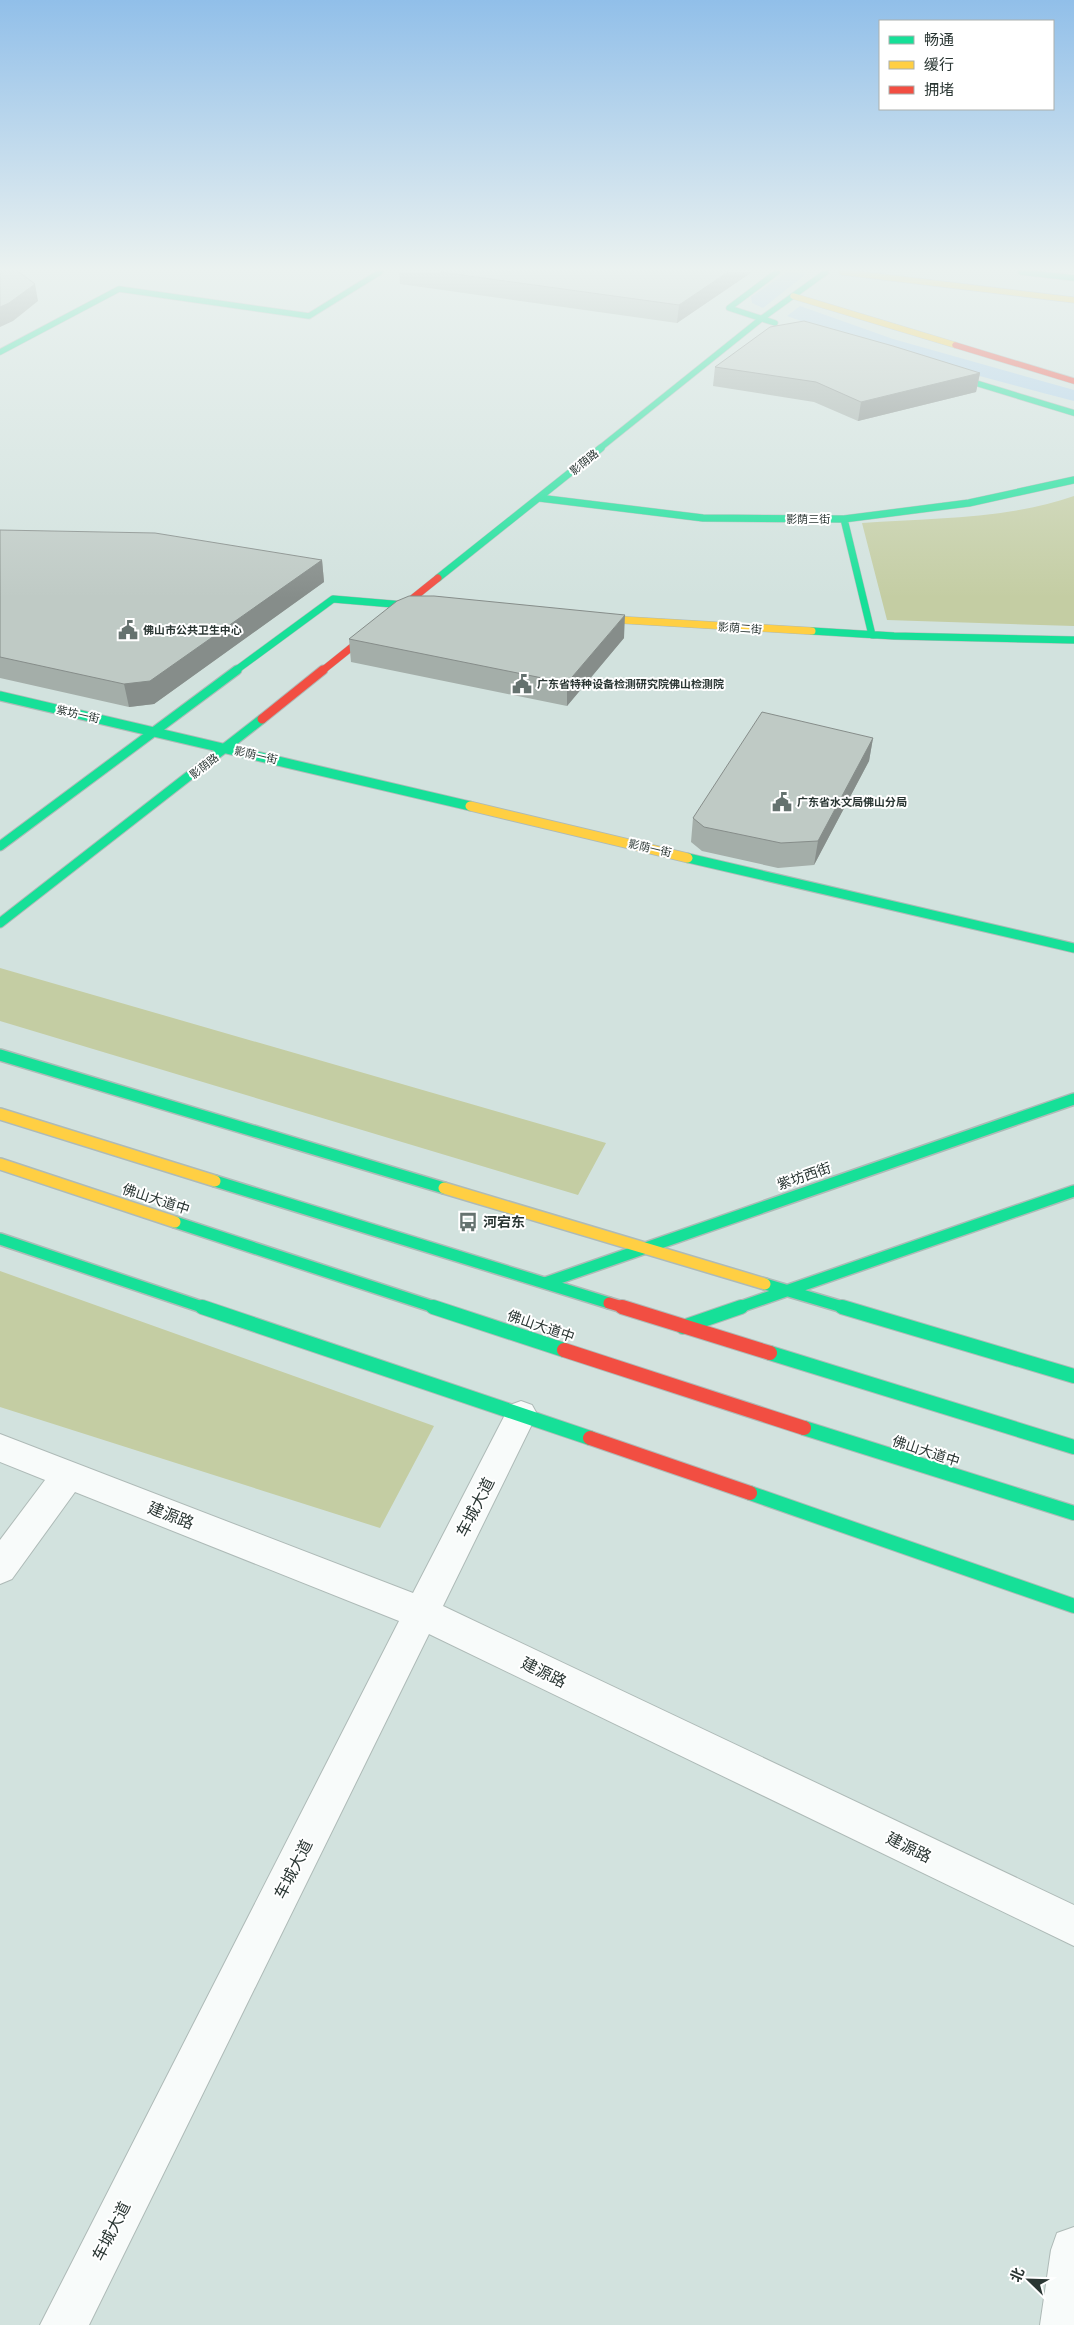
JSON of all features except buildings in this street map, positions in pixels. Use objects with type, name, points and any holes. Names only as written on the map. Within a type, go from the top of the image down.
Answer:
[{"type":"main road","name":"影荫路","points":[[0,923],[406,606],[685,380]]},
{"type":"main road","points":[[967,380],[1074,413]]},
{"type":"main road","name":"影荫三街","points":[[539,498],[703,518],[844,519],[969,503],[1074,480]]},
{"type":"main road","points":[[844,519],[872,635]]},
{"type":"main road","points":[[0,846],[333,599],[436,608]]},
{"type":"main road","name":"影荫二街","points":[[574,617],[872,635],[1074,640]]},
{"type":"main road","name":"紫坊一街","points":[[0,696],[226,748]]},
{"type":"main road","name":"影荫一街","points":[[226,748],[1074,948]]},
{"type":"main road","points":[[0,1055],[1074,1376]]},
{"type":"main road","name":"紫坊西街","points":[[545,1283],[1074,1099]]},
{"type":"main road","points":[[0,1114],[1074,1447]]},
{"type":"main road","name":"佛山大道中","points":[[0,1164],[681,1389],[1074,1513]]},
{"type":"main road","points":[[683,1327],[1074,1190]]},
{"type":"main road","points":[[0,1239],[522,1414],[1074,1606]]},
{"type":"street","name":"车城大道","points":[[64,2325],[522,1414]]},
{"type":"street","name":"建源路","points":[[0,1448],[422,1613],[1074,1926]]},
{"type":"street","points":[[0,1568],[68,1474]]},
{"type":"street","points":[[1064,2325],[1074,2250]]},
{"type":"green space","points":[[1074,496],[1074,626],[887,620],[862,523],[997,513],[1049,504]]},
{"type":"green space","points":[[0,968],[606,1143],[578,1195],[0,1021]]},
{"type":"green space","points":[[0,1271],[434,1426],[380,1528],[0,1407]]},
{"type":"water","points":[[998,380],[1040,380],[1074,390],[1074,401]]},
{"type":"traffic: fast","points":[[438,578],[684,380]]},
{"type":"traffic: fast","points":[[968,380],[1074,413]]},
{"type":"traffic: fast","points":[[539,498],[703,518],[844,519],[969,503],[1074,480]]},
{"type":"traffic: fast","points":[[844,519],[872,635]]},
{"type":"traffic: fast","points":[[0,846],[333,599],[428,607]]},
{"type":"traffic: fast","points":[[812,631],[894,636],[1074,640]]},
{"type":"traffic: fast","points":[[0,696],[470,806]]},
{"type":"traffic: fast","points":[[0,923],[262,719]]},
{"type":"traffic: fast","points":[[688,858],[1074,948]]},
{"type":"traffic: fast","points":[[0,1055],[444,1188]]},
{"type":"traffic: fast","points":[[545,1283],[1074,1099]]},
{"type":"traffic: fast","points":[[215,1181],[609,1303]]},
{"type":"traffic: fast","points":[[683,1327],[1074,1191]]},
{"type":"traffic: fast","points":[[175,1222],[564,1350]]},
{"type":"traffic: fast","points":[[0,1239],[590,1438]]},
{"type":"traffic: fast","points":[[765,1284],[1074,1376]]},
{"type":"traffic: fast","points":[[770,1353],[1074,1447]]},
{"type":"traffic: fast","points":[[804,1428],[1074,1513]]},
{"type":"traffic: fast","points":[[750,1493],[1074,1606]]},
{"type":"traffic: slow","points":[[589,618],[812,631]]},
{"type":"traffic: slow","points":[[470,806],[688,858]]},
{"type":"traffic: slow","points":[[0,1114],[215,1181]]},
{"type":"traffic: slow","points":[[0,1164],[175,1222]]},
{"type":"traffic: slow","points":[[444,1188],[765,1284]]},
{"type":"traffic: jam","points":[[262,719],[438,578]]},
{"type":"traffic: jam","points":[[609,1303],[770,1353]]},
{"type":"traffic: jam","points":[[564,1350],[804,1428]]},
{"type":"traffic: jam","points":[[590,1438],[750,1493]]},
{"type":"place","name":"佛山市公共卫生中心","points":[[128,630]]},
{"type":"place","name":"广东省特种设备检测研究院佛山检测院","points":[[522,684]]},
{"type":"place","name":"广东省水文局佛山分局","points":[[782,802]]},
{"type":"place","name":"河宕东","points":[[468,1222]]}]
